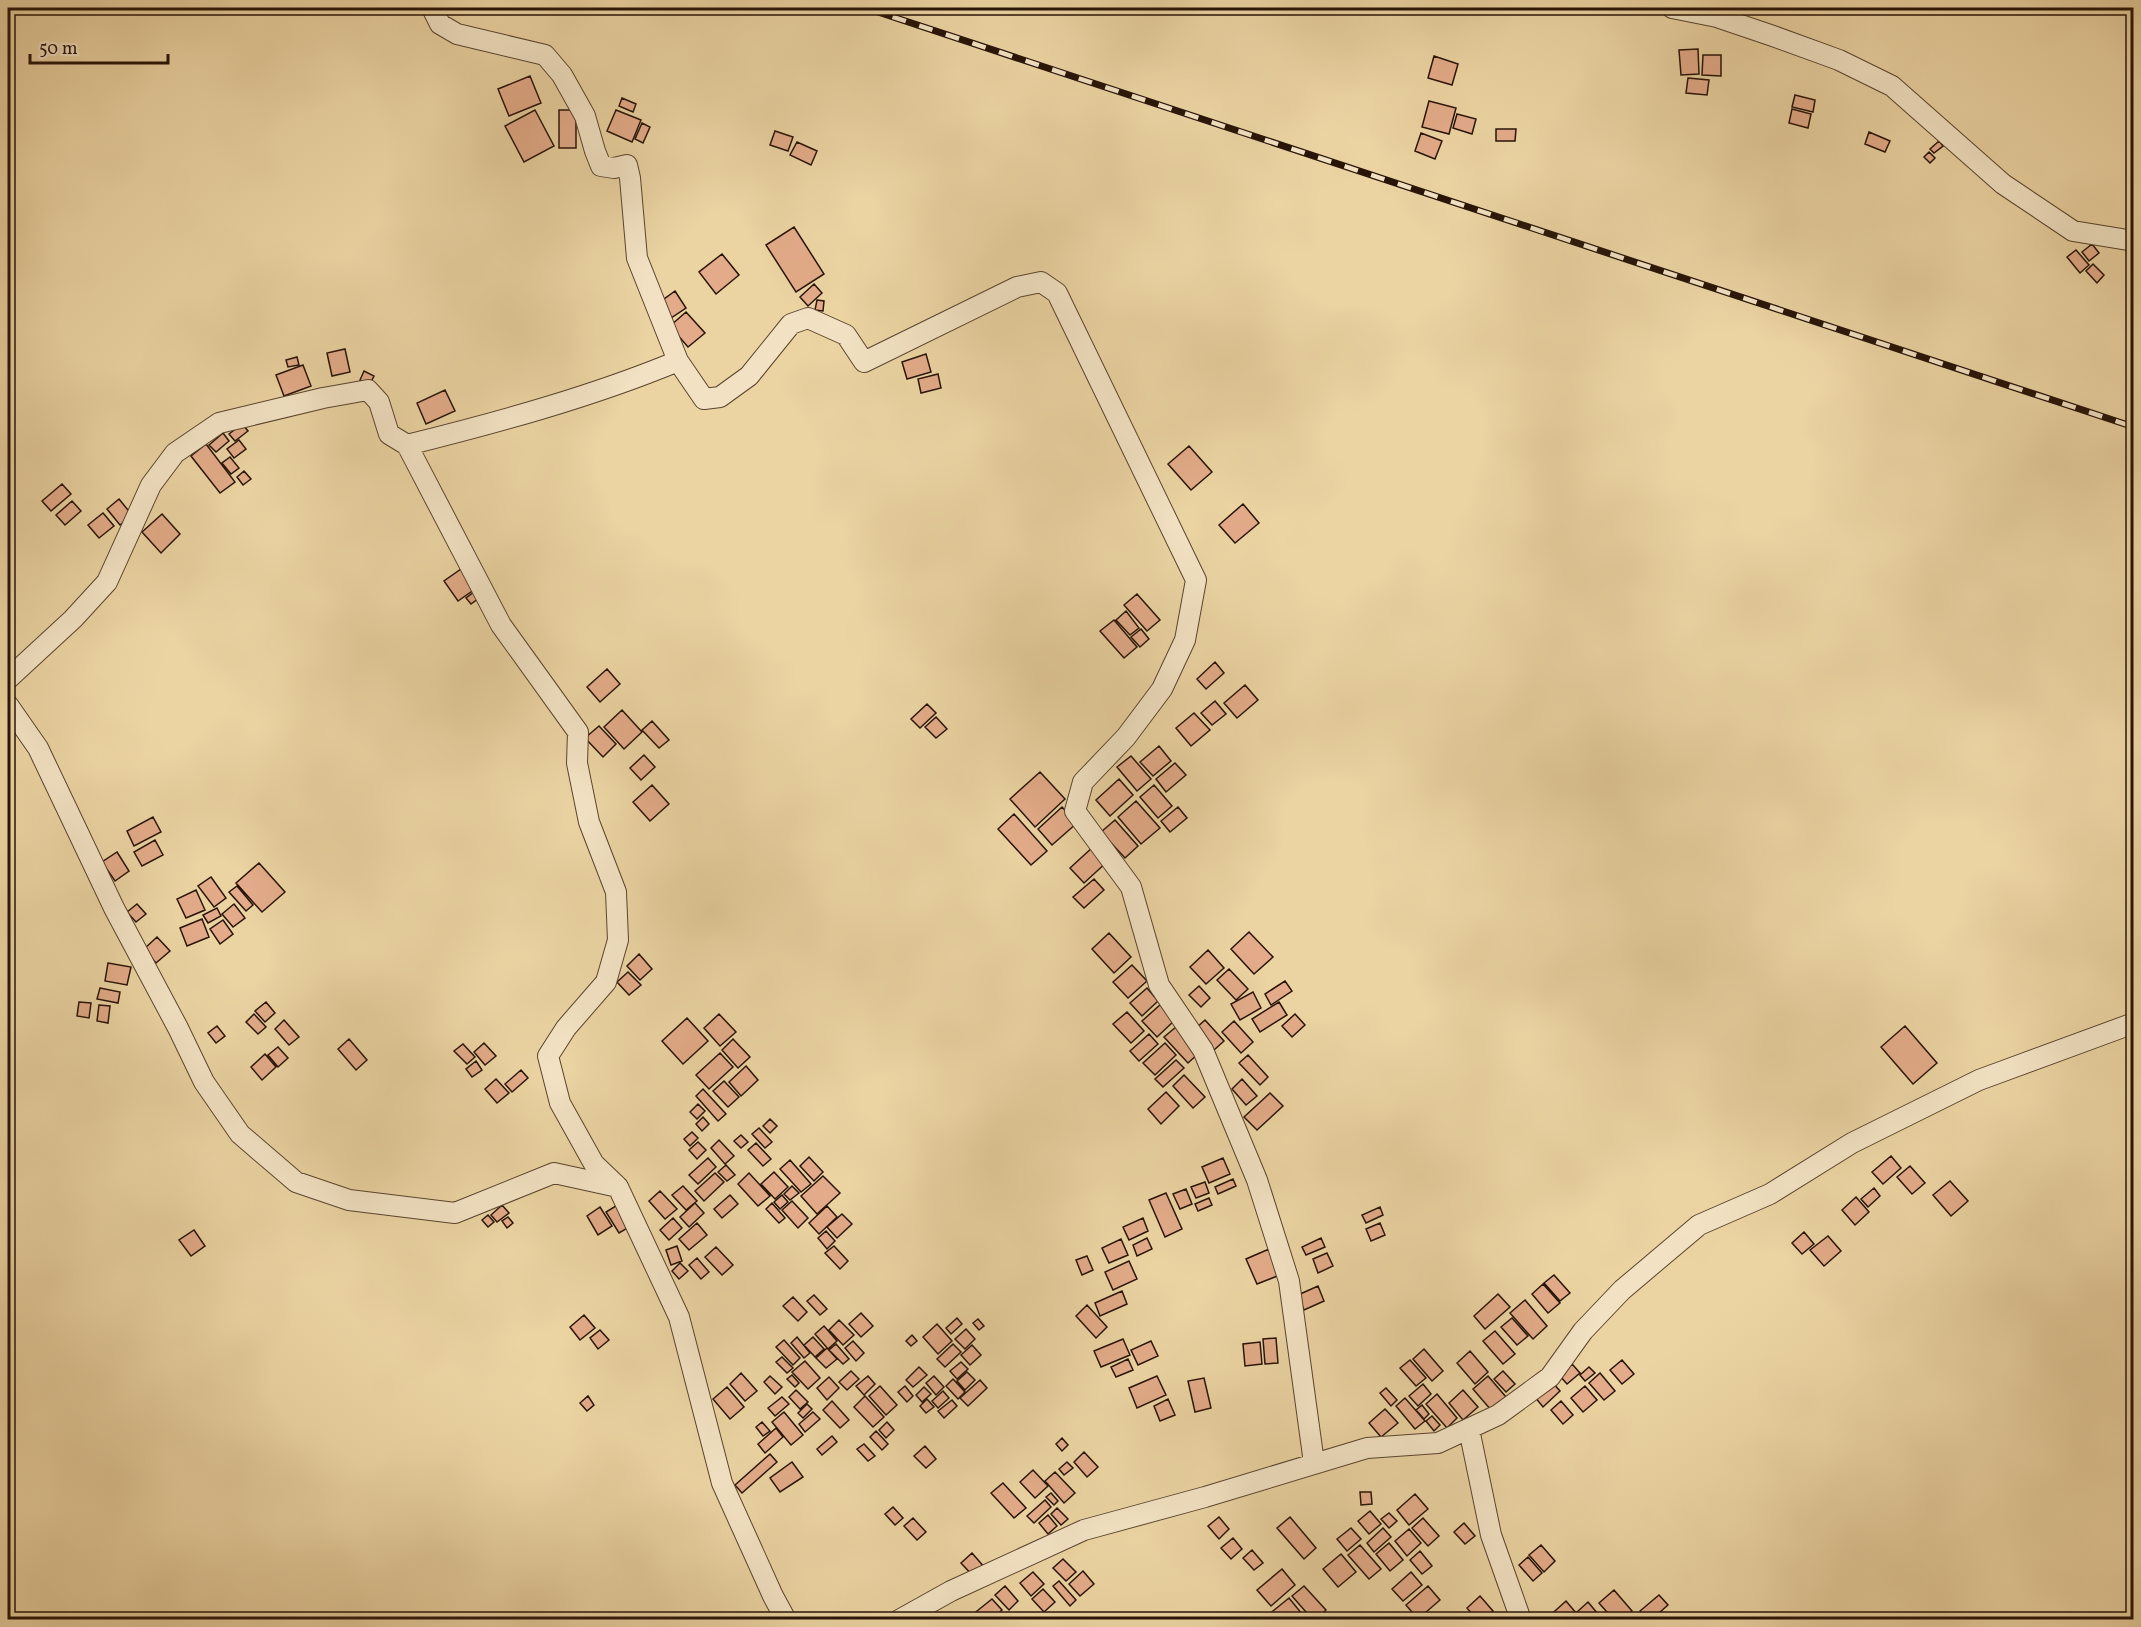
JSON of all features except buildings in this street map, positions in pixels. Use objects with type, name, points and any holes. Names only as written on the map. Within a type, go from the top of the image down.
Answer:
[{"type":"street","points":[[432,8],[440,24],[457,34],[545,55],[562,75],[585,116],[602,166],[614,168],[627,165],[637,258],[678,361],[704,399],[720,397],[749,376],[791,324],[808,318],[846,335],[864,362],[1017,286],[1041,282],[1057,293],[1196,580],[1185,640],[1162,689],[1126,737],[1083,782],[1075,811],[1131,887],[1159,985],[1203,1050],[1257,1180],[1289,1281],[1314,1463]]},
{"type":"street","points":[[1672,8],[1717,17],[1839,60],[1892,86],[2003,184],[2073,231],[2133,241]]},
{"type":"street","points":[[1717,17],[1738,8]]},
{"type":"street","points":[[407,445],[466,430],[627,382],[678,361]]},
{"type":"street","points":[[8,679],[73,620],[106,582],[151,485],[175,453],[219,423],[323,398],[368,390],[379,402],[389,434],[407,445],[501,625],[578,732],[577,763],[581,791],[589,822],[616,891],[618,940],[606,982],[566,1028],[548,1056],[560,1103],[594,1164],[618,1187],[679,1317],[723,1483],[786,1620]]},
{"type":"street","points":[[8,705],[38,748],[114,908],[204,1082],[240,1134],[296,1182],[349,1200],[455,1213],[554,1173],[618,1187]]},
{"type":"street","points":[[899,1620],[951,1591],[1084,1530],[1205,1497],[1367,1448],[1438,1443],[1498,1415],[1550,1377],[1583,1331],[1622,1290],[1700,1225],[1770,1194],[1852,1143],[1979,1080],[2133,1023]]},
{"type":"street","points":[[1468,1429],[1491,1535],[1521,1620]]},
{"type":"railway","points":[[866,8],[2134,427]]}]
